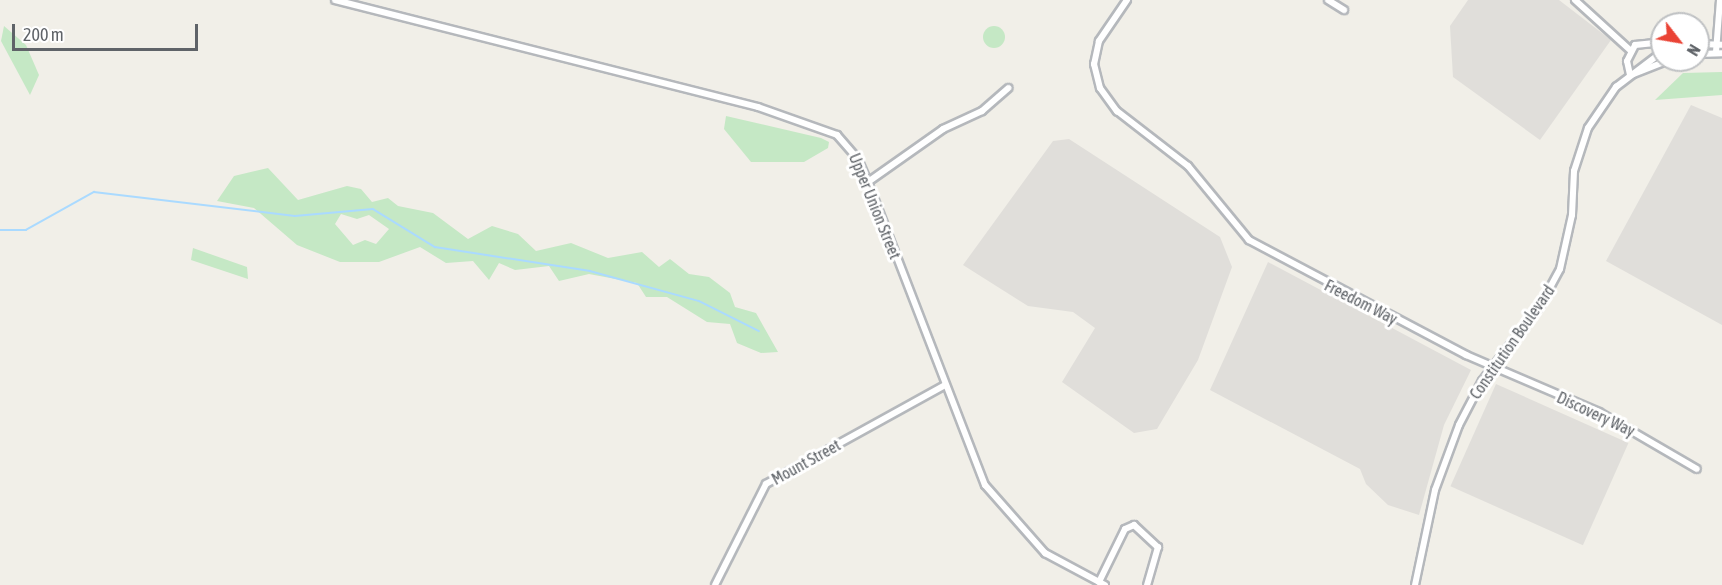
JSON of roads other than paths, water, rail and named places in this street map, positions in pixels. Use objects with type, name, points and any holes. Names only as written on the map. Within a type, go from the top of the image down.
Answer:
[{"type":"street","name":"Upper Union Street","points":[[335,0],[812,122],[848,144],[868,182],[980,475],[1005,513],[1045,554],[1102,584]]},
{"type":"street","name":"Freedom Way","points":[[1127,0],[1099,41],[1094,64],[1100,88],[1117,111],[1188,166],[1237,228],[1273,256],[1491,367]]},
{"type":"street","points":[[1328,0],[1344,10]]},
{"type":"street","points":[[1575,0],[1631,51]]},
{"type":"street","points":[[1719,53],[1720,0]]},
{"type":"street","points":[[1630,75],[1631,51],[1644,40],[1650,41]]},
{"type":"street","name":"Constitution Boulevard","points":[[1415,585],[1441,471],[1491,367],[1553,284],[1569,234],[1581,144],[1597,111],[1630,75],[1650,61]]},
{"type":"street","name":"Constitution Boulevard","points":[[1630,75],[1650,68]]},
{"type":"street","points":[[868,182],[943,129],[982,111],[1008,88]]},
{"type":"street","name":"Discovery Way","points":[[1491,367],[1599,412],[1697,469]]},
{"type":"street","name":"Mount Street","points":[[716,585],[766,484],[945,385]]},
{"type":"street","points":[[1102,584],[1125,530],[1134,525],[1158,547],[1147,585]]},
{"type":"waterway","points":[[0,230],[26,230],[94,192],[295,216],[373,209],[435,247],[590,271],[699,301],[759,331]]}]
